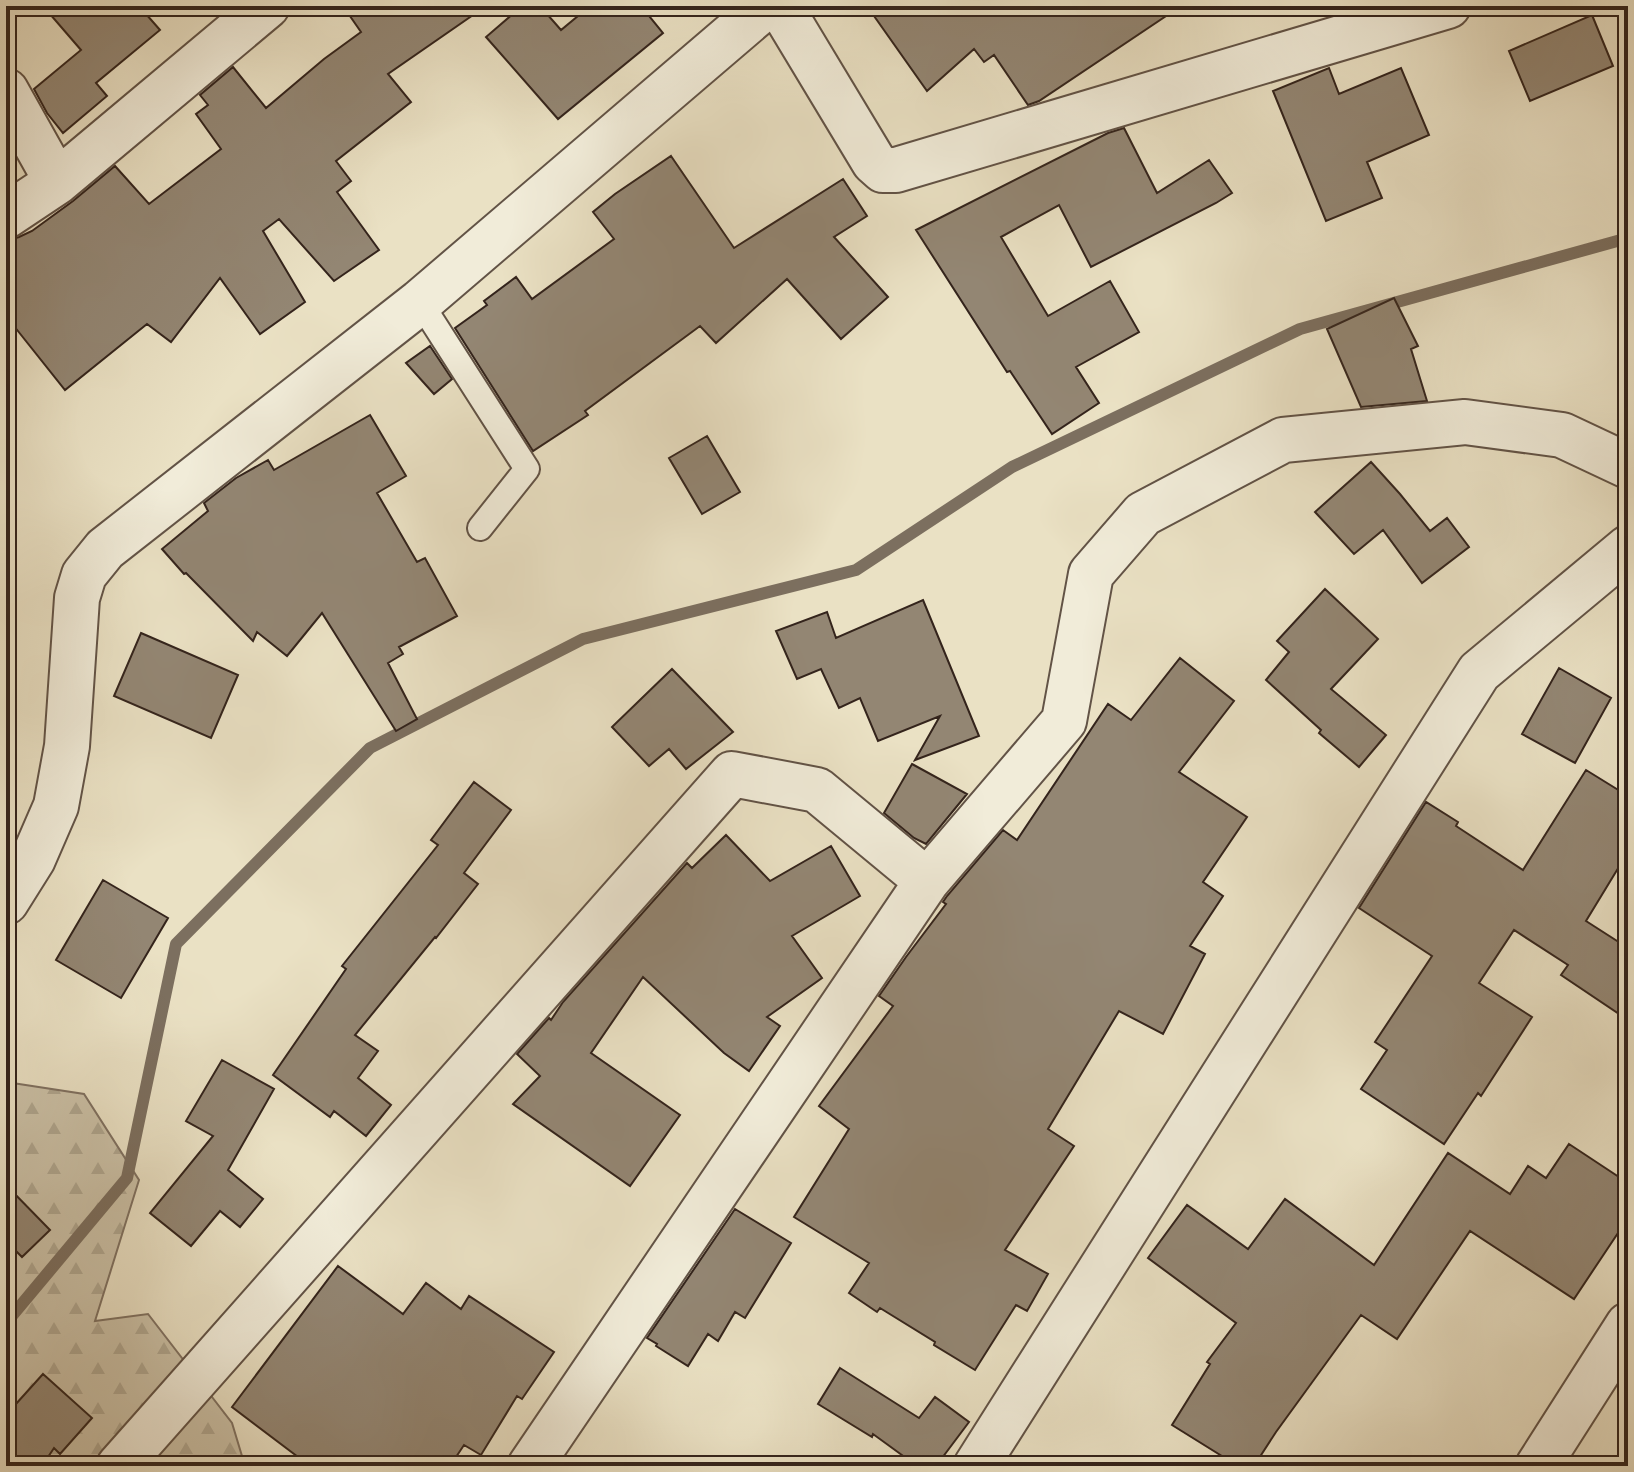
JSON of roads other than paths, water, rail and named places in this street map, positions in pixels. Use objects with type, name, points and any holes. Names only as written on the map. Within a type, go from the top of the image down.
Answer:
[{"type":"street","points":[[6,216],[57,182],[267,6]]},
{"type":"street","points":[[6,902],[33,859],[56,806],[67,746],[77,598],[84,575],[105,549],[420,302],[766,6]]},
{"type":"street","points":[[780,6],[874,162],[883,170],[896,170],[1448,6]]},
{"type":"street","points":[[6,91],[57,182]]},
{"type":"street","points":[[530,1466],[927,881],[1064,721],[1091,574],[1143,514],[1283,440],[1450,423],[1465,422],[1562,435],[1628,466]]},
{"type":"street","points":[[976,1466],[1479,672],[1628,548]]},
{"type":"street","points":[[119,1466],[732,774],[817,790],[927,881]]},
{"type":"street","points":[[1538,1466],[1628,1325]]},
{"type":"lane","points":[[420,302],[527,469],[480,528]]},
{"type":"waterway","points":[[6,1323],[127,1178],[176,944],[370,748],[583,639],[856,570],[1012,467],[1300,329],[1628,238]]}]
